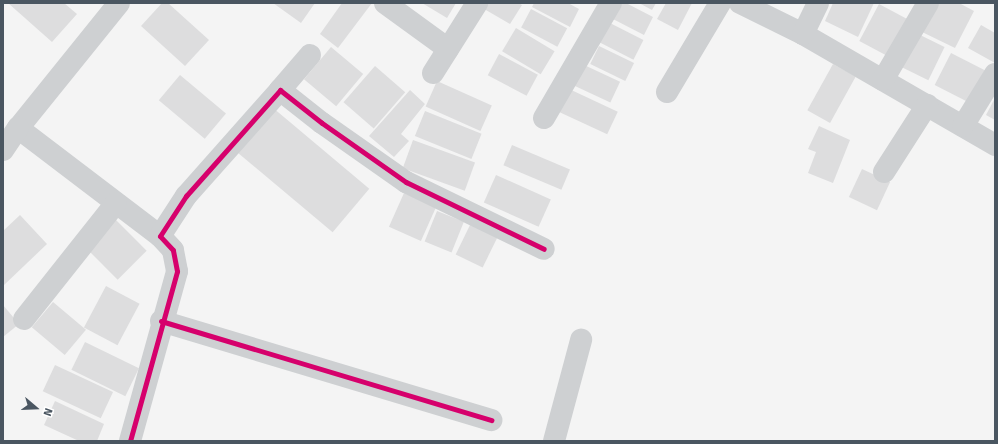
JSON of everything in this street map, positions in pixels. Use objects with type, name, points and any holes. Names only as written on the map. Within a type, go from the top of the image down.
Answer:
[{"type":"street","points":[[3,150],[18,128],[119,3]]},
{"type":"street","points":[[385,3],[448,49]]},
{"type":"street","points":[[433,73],[477,3]]},
{"type":"street","points":[[544,118],[611,3]]},
{"type":"street","points":[[667,92],[720,3]]},
{"type":"street","points":[[740,3],[803,34],[995,145]]},
{"type":"street","points":[[803,34],[818,3]]},
{"type":"street","points":[[883,80],[928,3]]},
{"type":"street","points":[[160,236],[186,196],[310,55]]},
{"type":"street","points":[[963,126],[995,74]]},
{"type":"street","points":[[280,90],[322,123],[406,182],[544,249]]},
{"type":"street","points":[[884,172],[927,105]]},
{"type":"street","points":[[18,128],[160,236],[173,250],[176,271],[161,321],[130,441]]},
{"type":"street","points":[[24,319],[116,203]]},
{"type":"street","points":[[161,321],[492,420]]},
{"type":"street","points":[[554,441],[581,340]]},
{"type":"building","points":[[8,3],[64,3],[77,14],[52,42]]},
{"type":"building","points":[[162,3],[168,3],[209,40],[185,66],[141,26]]},
{"type":"building","points":[[273,3],[315,3],[301,23]]},
{"type":"building","points":[[342,3],[372,3],[338,48],[320,34]]},
{"type":"building","points":[[422,3],[456,3],[447,18]]},
{"type":"building","points":[[481,3],[518,3],[522,5],[510,24],[479,6]]},
{"type":"building","points":[[534,3],[568,3],[579,9],[570,27],[532,7]]},
{"type":"building","points":[[616,3],[626,3],[653,17],[644,35],[609,17]]},
{"type":"building","points":[[639,3],[656,3],[652,10]]},
{"type":"building","points":[[666,3],[692,3],[678,30],[657,19]]},
{"type":"building","points":[[833,3],[874,3],[858,37],[825,21]]},
{"type":"building","points":[[935,3],[959,3],[974,11],[955,48],[920,31]]},
{"type":"building","points":[[879,4],[909,20],[889,57],[859,41]]},
{"type":"building","points":[[531,9],[567,28],[557,47],[521,28]]},
{"type":"building","points":[[606,21],[643,40],[633,60],[596,41]]},
{"type":"building","points":[[981,25],[995,33],[995,63],[968,48]]},
{"type":"building","points":[[516,28],[555,51],[541,74],[502,51]]},
{"type":"building","points":[[914,32],[945,47],[928,80],[898,65]]},
{"type":"building","points":[[599,46],[634,63],[625,81],[590,64]]},
{"type":"building","points":[[331,47],[363,74],[336,106],[304,79]]},
{"type":"building","points":[[951,53],[985,70],[969,102],[935,85]]},
{"type":"building","points":[[499,54],[538,75],[527,96],[488,75]]},
{"type":"building","points":[[582,64],[620,82],[610,103],[572,85]]},
{"type":"building","points":[[833,64],[856,77],[830,123],[807,110]]},
{"type":"building","points":[[375,66],[405,92],[374,128],[344,102]]},
{"type":"building","points":[[180,75],[226,114],[205,139],[159,100]]},
{"type":"building","points":[[437,81],[492,105],[480,131],[426,107]]},
{"type":"building","points":[[567,88],[618,112],[607,134],[556,111]]},
{"type":"building","points":[[410,90],[425,104],[401,134],[409,141],[394,157],[369,136]]},
{"type":"building","points":[[995,98],[995,120],[986,115]]},
{"type":"building","points":[[272,107],[369,189],[333,232],[235,151]]},
{"type":"building","points":[[425,111],[482,134],[471,159],[415,136]]},
{"type":"building","points":[[819,126],[850,140],[833,183],[808,173],[816,152],[808,149]]},
{"type":"building","points":[[413,140],[475,163],[465,191],[403,168]]},
{"type":"building","points":[[512,145],[570,170],[561,190],[503,165]]},
{"type":"building","points":[[862,169],[890,182],[877,210],[849,197]]},
{"type":"building","points":[[496,175],[551,199],[539,227],[484,202]]},
{"type":"building","points":[[404,193],[436,207],[421,241],[389,227]]},
{"type":"building","points":[[437,211],[464,222],[452,252],[425,242]]},
{"type":"building","points":[[20,215],[47,244],[3,286],[3,231]]},
{"type":"building","points":[[112,216],[147,251],[118,280],[83,245]]},
{"type":"building","points":[[471,223],[498,236],[483,268],[456,254]]},
{"type":"building","points":[[106,286],[140,304],[117,345],[84,327]]},
{"type":"building","points":[[53,302],[86,330],[65,355],[32,327]]},
{"type":"building","points":[[3,305],[19,324],[3,337]]},
{"type":"building","points":[[85,342],[139,368],[125,396],[71,370]]},
{"type":"building","points":[[55,365],[113,392],[101,418],[43,391]]},
{"type":"building","points":[[55,401],[104,424],[97,441],[79,441],[44,425]]},
{"type":"cycle path","points":[[130,441],[177,271],[173,250],[160,236],[186,196],[280,90],[322,123],[406,182],[544,249]]},
{"type":"cycle path","points":[[161,321],[492,420]]}]
